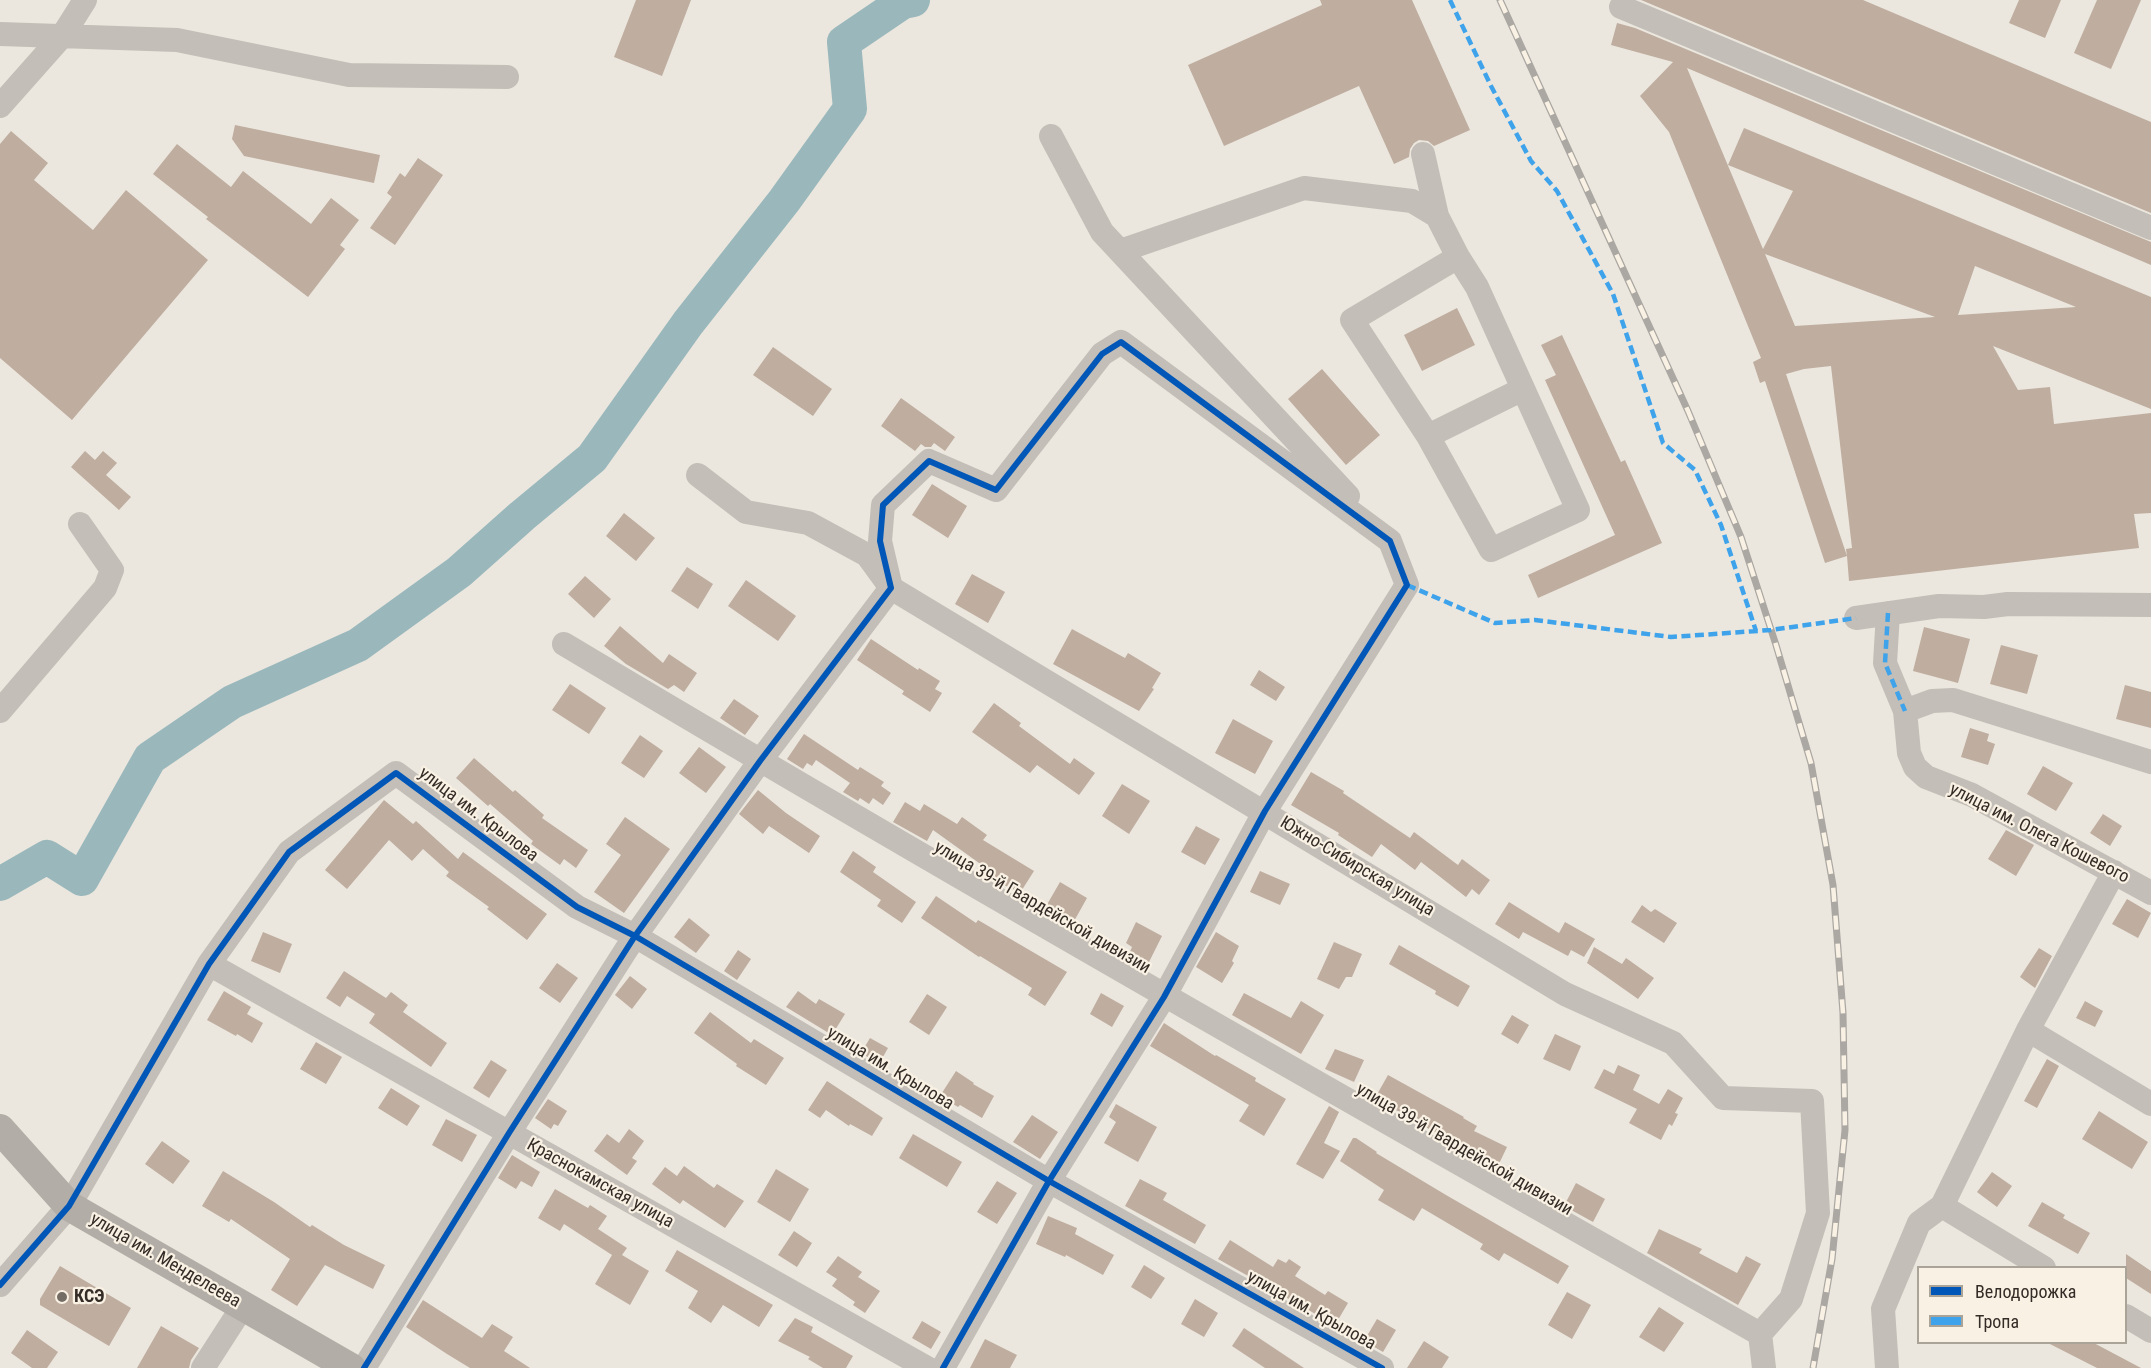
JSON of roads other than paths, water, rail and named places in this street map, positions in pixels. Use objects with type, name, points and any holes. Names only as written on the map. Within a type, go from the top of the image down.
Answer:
[{"type":"main road","name":"улица им. Менделеева","points":[[0,1129],[69,1206],[351,1368]]},
{"type":"street","points":[[0,106],[63,35],[85,0]]},
{"type":"street","points":[[1621,6],[2151,228]]},
{"type":"street","points":[[0,34],[177,40],[349,75],[507,77]]},
{"type":"street","points":[[943,1368],[1049,1181],[1164,996],[1265,812],[1407,585],[1390,542],[1102,232],[1051,136]]},
{"type":"street","points":[[1423,154],[1437,216],[1458,257],[1477,287],[1578,510],[1491,550],[1428,436],[1352,320],[1458,257]]},
{"type":"street","points":[[1120,251],[1304,188],[1412,201],[1437,216]]},
{"type":"street","points":[[364,1368],[509,1133],[635,936],[760,761],[891,588],[880,541],[883,505],[929,461],[996,490],[1102,354],[1121,342],[1390,542]]},
{"type":"street","points":[[1428,436],[1523,389]]},
{"type":"street","name":"Южно-Сибирская улица","points":[[698,475],[746,512],[807,523],[867,555],[891,588],[1565,994],[1673,1043],[1723,1098],[1812,1101],[1818,1213],[1791,1299],[1760,1334]]},
{"type":"street","points":[[0,711],[105,588],[112,570],[80,524]]},
{"type":"street","points":[[1856,618],[1939,606],[2151,604]]},
{"type":"street","name":"улица им. Олега Кошевого","points":[[1888,613],[1886,663],[1905,711],[1909,753],[1915,767],[1926,777],[1972,795],[2151,892]]},
{"type":"street","name":"улица 39-й Гвардейской дивизии","points":[[564,644],[1164,996],[1760,1334]]},
{"type":"street","points":[[1905,711],[1932,701],[1953,700],[2151,762]]},
{"type":"street","name":"улица им. Крылова","points":[[210,964],[289,852],[396,774],[577,907],[635,936],[1049,1181],[1382,1368]]},
{"type":"street","points":[[1887,1368],[1883,1309],[1919,1223],[1942,1206],[2028,1030],[2114,872]]},
{"type":"street","points":[[0,1285],[69,1206],[210,964]]},
{"type":"street","name":"Краснокамская улица","points":[[210,964],[927,1368]]},
{"type":"street","points":[[2028,1030],[2151,1104]]},
{"type":"street","points":[[1942,1206],[2041,1266]]},
{"type":"street","points":[[203,1368],[243,1306]]},
{"type":"street","points":[[2127,1317],[2151,1331]]},
{"type":"street","points":[[1760,1334],[1764,1368]]},
{"type":"waterway","points":[[0,884],[47,857],[82,879],[150,758],[232,702],[358,645],[459,572],[592,458],[688,323],[784,201],[850,109],[844,42],[903,2],[913,0]]},
{"type":"railway","points":[[1500,0],[1688,411],[1741,537],[1811,763],[1833,885],[1843,1013],[1845,1130],[1832,1259],[1813,1368]]},
{"type":"place","name":"КСЭ","points":[[62,1297]]}]
